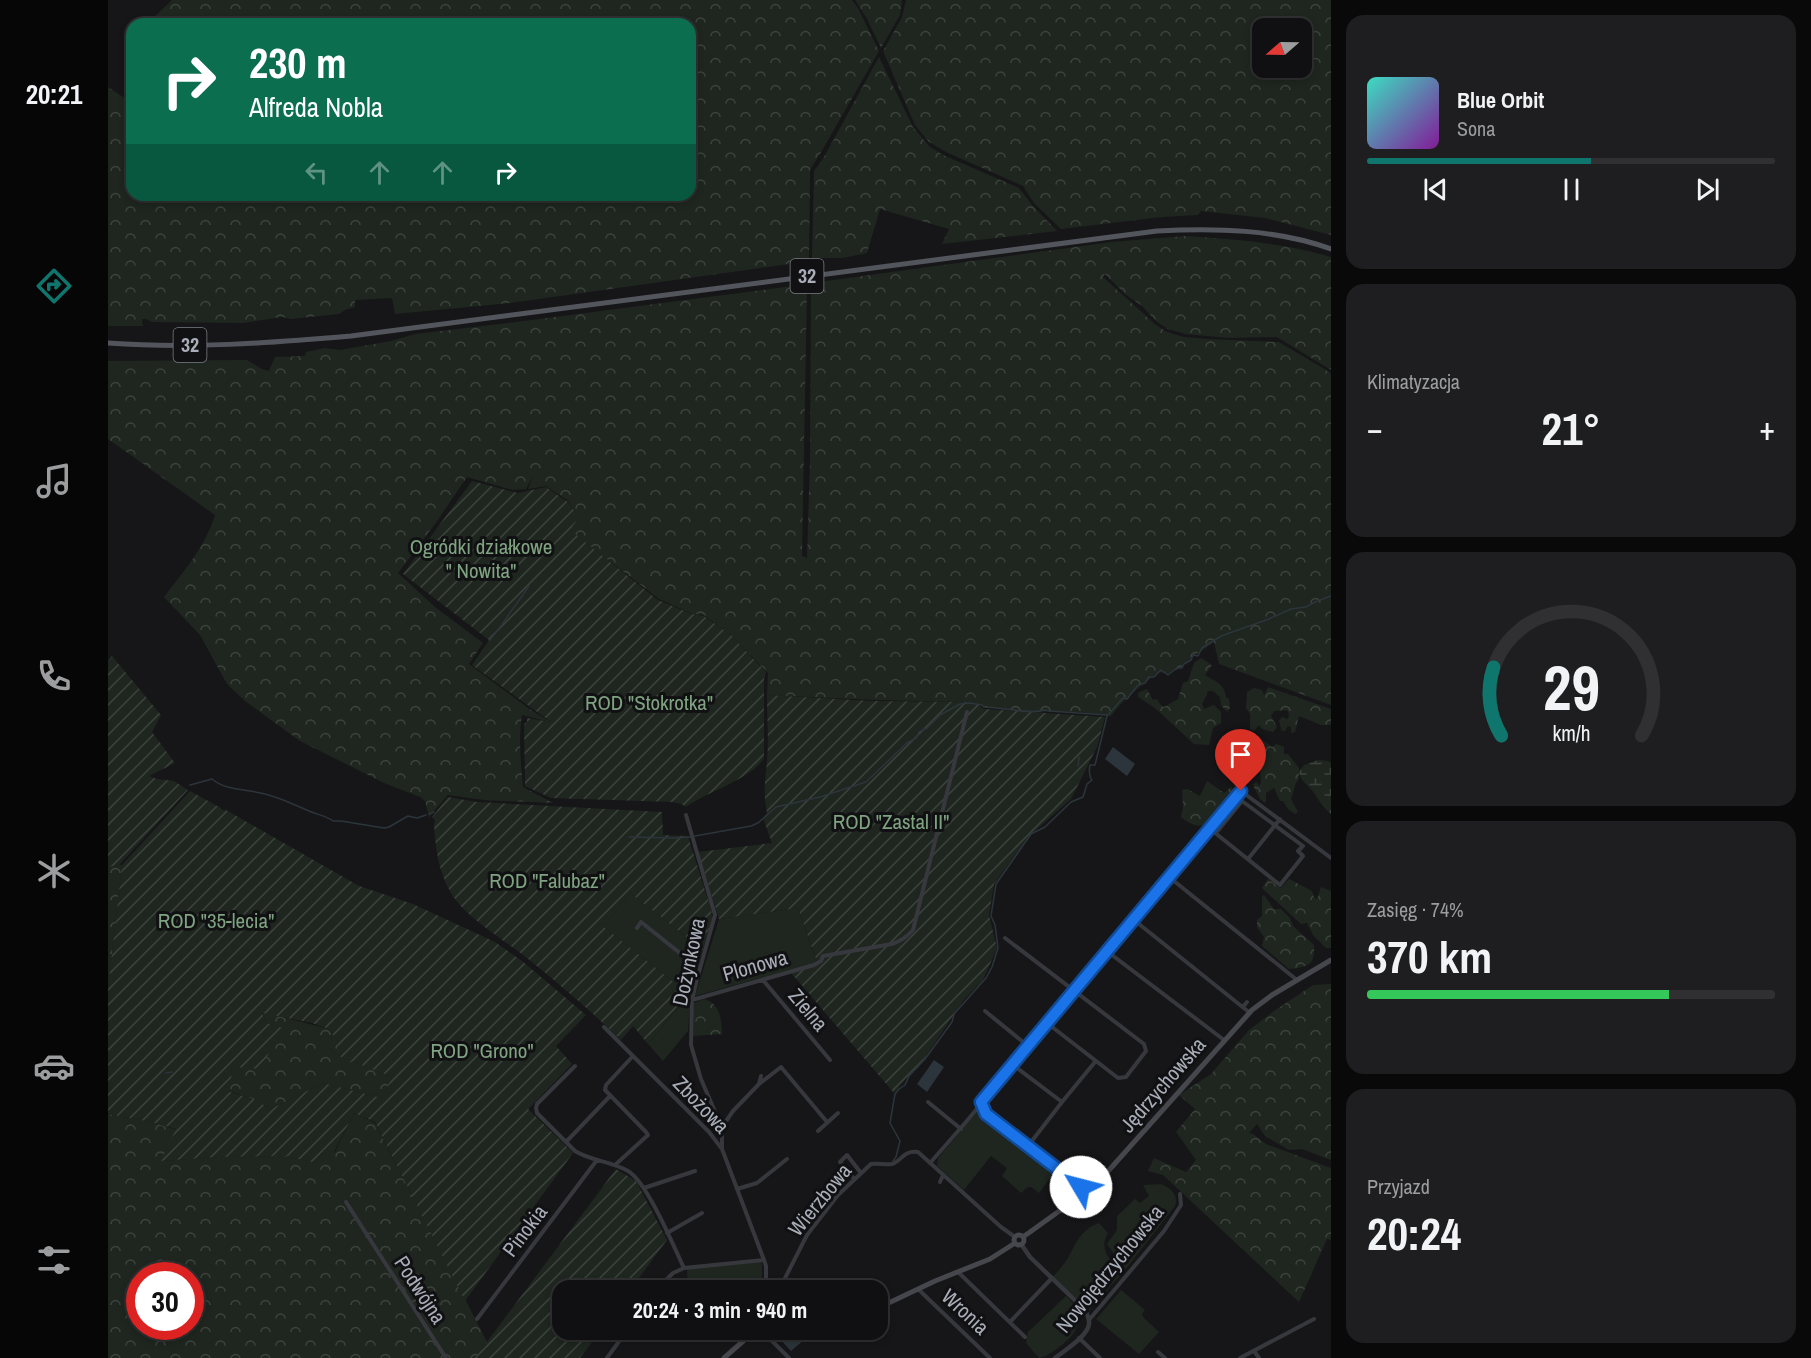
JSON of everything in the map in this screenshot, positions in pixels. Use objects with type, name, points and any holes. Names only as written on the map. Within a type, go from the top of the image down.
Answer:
[{"type":"main road","name":"32","points":[[108,343],[177,345],[272,343],[351,336],[1157,231],[1206,229],[1250,232],[1288,237],[1331,249]]},
{"type":"main road","name":"Jędrzychowska","points":[[1017,1241],[1018,1235],[1023,1237],[1085,1192],[1108,1172],[1250,1012],[1268,998],[1331,960]]},
{"type":"main road","points":[[888,1303],[994,1258],[1017,1241]]},
{"type":"main road","points":[[724,1358],[738,1344],[746,1340]]},
{"type":"street","name":"Plonowa","points":[[692,1000],[814,965],[821,961],[823,956],[892,944],[901,941],[913,930],[967,711]]},
{"type":"street","points":[[930,1163],[961,1129],[981,1102],[1241,791],[1254,735]]},
{"type":"street","points":[[1241,791],[1331,858]]},
{"type":"street","points":[[1209,828],[1280,885],[1304,856],[1298,851],[1303,846],[1242,801],[1216,833]]},
{"type":"street","name":"Dożynkowa","points":[[686,815],[715,915],[692,1000],[692,1052],[722,1128],[722,1149]]},
{"type":"street","points":[[1248,859],[1280,819]]},
{"type":"street","points":[[1168,877],[1297,980]]},
{"type":"street","points":[[1134,920],[1250,1012]]},
{"type":"street","points":[[637,928],[641,922],[700,969]]},
{"type":"street","points":[[1005,938],[1144,1044],[1146,1051],[1126,1077],[1118,1078],[1047,1023]]},
{"type":"street","points":[[1108,952],[1224,1040]]},
{"type":"street","name":"Zielna","points":[[763,980],[830,1059]]},
{"type":"street","points":[[1243,1007],[1247,1002]]},
{"type":"street","points":[[985,1011],[1028,1046]]},
{"type":"street","name":"Zbożowa","points":[[604,1027],[709,1132],[722,1149],[764,1260],[766,1280]]},
{"type":"street","points":[[615,1165],[648,1135],[605,1090],[606,1085],[633,1056]]},
{"type":"street","points":[[1028,1146],[1095,1062]]},
{"type":"street","points":[[1013,1065],[1062,1102]]},
{"type":"street","points":[[575,1066],[537,1104],[537,1113],[581,1155],[615,1165],[635,1175],[644,1188],[684,1268]]},
{"type":"street","points":[[722,1128],[733,1111],[759,1084],[781,1067],[828,1122]]},
{"type":"street","points":[[759,1084],[761,1076]]},
{"type":"street","points":[[566,1142],[610,1096]]},
{"type":"street","points":[[928,1102],[961,1129]]},
{"type":"street","points":[[981,1102],[986,1114],[1085,1192]]},
{"type":"street","points":[[818,1131],[838,1113]]},
{"type":"street","name":"Wierzbowa","points":[[784,1280],[807,1235],[838,1195],[872,1164],[891,1164],[912,1151],[918,1152],[1017,1241]]},
{"type":"street","points":[[854,1179],[840,1162],[847,1155],[861,1173]]},
{"type":"street","points":[[737,1189],[757,1183],[787,1159]]},
{"type":"street","name":"Pinokia","points":[[477,1319],[597,1161]]},
{"type":"street","points":[[644,1188],[695,1171]]},
{"type":"street","points":[[940,1182],[943,1175]]},
{"type":"street","name":"Nowojędrzychowska","points":[[1055,1358],[1087,1330],[1089,1320],[1164,1231],[1181,1205],[1180,1194]]},
{"type":"street","name":"Podwójna","points":[[346,1202],[446,1358]]},
{"type":"street","points":[[667,1233],[702,1213]]},
{"type":"street","points":[[1017,1241],[1030,1257],[1085,1310],[1089,1320]]},
{"type":"street","points":[[666,1280],[673,1273],[684,1268],[764,1260]]},
{"type":"street","points":[[958,1272],[1025,1337]]},
{"type":"street","points":[[1010,1322],[1052,1278]]},
{"type":"street","name":"Wronia","points":[[918,1289],[990,1358]]},
{"type":"street","points":[[1240,1358],[1314,1320]]},
{"type":"street","points":[[1079,1338],[1100,1358]]},
{"type":"street","points":[[607,1358],[620,1340]]},
{"type":"street","points":[[771,1340],[789,1358]]},
{"type":"street","points":[[1254,1351],[1259,1358]]},
{"type":"street","points":[[1158,1352],[1165,1358]]},
{"type":"green space","points":[[172,0],[852,0],[879,51],[810,170],[809,258],[789,264],[510,303],[395,314],[392,298],[355,300],[355,307],[339,314],[291,319],[282,317],[243,323],[152,322],[142,319],[143,326],[108,326],[108,87],[126,99],[126,201],[696,201],[696,18],[153,18]]},
{"type":"green space","points":[[855,0],[902,0],[900,15],[881,48],[867,19]]},
{"type":"green space","points":[[906,0],[1331,0],[1331,235],[1265,218],[1201,211],[1198,215],[1061,229],[1034,203],[1023,186],[946,152],[929,142],[915,125],[883,51],[902,17]]},
{"type":"green space","points":[[879,57],[913,127],[929,146],[943,155],[1019,188],[1057,231],[942,244],[949,229],[880,209],[867,253],[843,258],[812,258],[814,171]]},
{"type":"green space","points":[[1185,236],[1259,242],[1331,257],[1331,370],[1277,337],[1229,338],[1185,334],[1168,329],[1157,322],[1105,274],[1103,277],[1156,325],[1167,332],[1184,337],[1279,342],[1331,373],[1331,705],[1219,664],[1214,642],[1179,669],[1168,674],[1159,672],[1127,698],[1111,716],[1080,712],[1025,711],[985,707],[967,702],[767,695],[768,673],[731,635],[704,615],[693,614],[659,599],[569,530],[579,517],[567,500],[546,486],[528,489],[533,476],[526,489],[513,490],[467,477],[398,573],[435,607],[483,643],[469,664],[550,722],[522,715],[520,751],[523,787],[553,803],[484,800],[448,795],[429,817],[425,801],[420,797],[384,783],[300,741],[245,701],[227,684],[200,635],[164,597],[200,548],[215,515],[108,439],[108,361],[247,360],[269,371],[275,357],[305,356],[306,352],[325,348],[340,350],[391,341],[415,334],[801,285],[803,290],[807,288],[802,556],[807,558],[811,290],[816,290],[819,282],[1112,242]]},
{"type":"green space","name":"ROD \"Stokrotka\"","points":[[472,481],[518,493],[546,487],[568,502],[579,517],[570,530],[658,600],[692,614],[704,616],[731,635],[766,672],[764,679],[764,758],[758,766],[739,779],[686,807],[672,802],[551,798],[525,786],[524,724],[527,718],[551,722],[472,665],[489,640],[403,574]]},
{"type":"green space","points":[[112,656],[161,715],[152,732],[175,763],[149,776],[174,781],[188,790],[119,865],[108,867],[108,661]]},
{"type":"green space","points":[[1201,658],[1212,665],[1205,675],[1221,686],[1229,699],[1230,708],[1227,712],[1221,705],[1220,697],[1213,691],[1208,691],[1202,704],[1204,709],[1214,705],[1221,712],[1221,723],[1213,728],[1209,745],[1194,744],[1155,708],[1138,697],[1138,693],[1147,689],[1153,700],[1157,699],[1164,707],[1178,699],[1183,683],[1188,681],[1194,663]]},
{"type":"green space","points":[[1268,687],[1331,709],[1331,725],[1321,725],[1299,716],[1295,732],[1291,733],[1291,727],[1288,726],[1285,731],[1282,731],[1279,721],[1282,717],[1288,719],[1287,710],[1274,711],[1271,716],[1277,727],[1273,732],[1262,729],[1259,725],[1254,731],[1250,729],[1250,714],[1246,708],[1247,692],[1254,688],[1262,690],[1264,695]]},
{"type":"green space","name":"ROD \"Zastal II\"","points":[[767,695],[872,701],[967,702],[976,703],[984,709],[1105,717],[1097,747],[1071,799],[1028,837],[994,884],[989,915],[997,948],[983,980],[963,1001],[918,1068],[894,1093],[792,974],[791,970],[817,962],[798,908],[719,919],[698,852],[772,843],[763,818],[767,813],[765,793],[768,744]]},
{"type":"green space","points":[[1260,738],[1272,747],[1276,744],[1284,747],[1284,754],[1288,754],[1299,768],[1299,779],[1291,799],[1298,812],[1295,814],[1283,801],[1280,801],[1274,788],[1266,793],[1265,803],[1260,799],[1253,785],[1256,782],[1259,786],[1261,783],[1260,770],[1254,765],[1252,755],[1255,753],[1261,758],[1266,755],[1265,752],[1260,751],[1255,742]]},
{"type":"green space","points":[[1318,760],[1331,763],[1331,814],[1304,782],[1299,772],[1304,765]]},
{"type":"green space","points":[[1207,781],[1224,793],[1231,787],[1236,792],[1213,821],[1199,826],[1181,817],[1182,790],[1187,789],[1200,796]]},
{"type":"green space","name":"ROD \"35-lecia\"","points":[[190,791],[359,886],[413,904],[495,942],[522,961],[586,1015],[556,1046],[572,1064],[528,1109],[573,1153],[465,1301],[375,1122],[354,1113],[334,1152],[324,1150],[316,1163],[285,1156],[161,1161],[176,1129],[108,1114],[108,989],[122,865]],"holes":[[[262,1013],[312,1023],[329,1029],[338,1042],[336,1055],[392,1077],[382,1098],[323,1083],[271,1109],[253,1099],[230,1092],[232,1067],[263,1069],[272,1043],[286,1035],[286,1029],[267,1023]]]},
{"type":"green space","name":"ROD \"Falubaz\"","points":[[448,797],[477,802],[662,812],[663,835],[688,836],[711,907],[712,919],[703,950],[630,893],[604,927],[689,994],[648,1044],[633,1026],[621,1040],[527,958],[461,907],[445,882],[439,864],[435,820],[432,817]]},
{"type":"green space","points":[[122,865],[108,989],[108,867]]},
{"type":"green space","points":[[1268,879],[1281,888],[1289,879],[1312,891],[1317,899],[1321,887],[1331,891],[1331,948],[1326,948],[1313,935],[1307,923],[1301,924],[1262,888]]},
{"type":"green space","points":[[630,893],[703,950],[689,994],[604,927]]},
{"type":"green space","points":[[1264,895],[1274,909],[1281,909],[1290,918],[1293,926],[1314,945],[1313,957],[1309,964],[1289,969],[1262,946],[1264,937],[1257,927],[1257,920],[1262,916],[1262,897]]},
{"type":"green space","points":[[798,908],[817,963],[695,996],[719,919]]},
{"type":"green space","points":[[1331,984],[1331,1160],[1302,1149],[1289,1150],[1265,1136],[1257,1124],[1249,1133],[1266,1144],[1331,1168],[1331,1240],[1327,1239],[1299,1302],[1163,1175],[1148,1171],[1154,1158],[1186,1172],[1196,1160],[1176,1132],[1195,1109],[1179,1095],[1211,1074],[1249,1030],[1274,1011],[1313,985]]},
{"type":"green space","points":[[687,997],[690,1000],[688,1031],[663,1061],[648,1044]]},
{"type":"green space","points":[[704,999],[717,1008],[722,1034],[693,1036],[694,1003]]},
{"type":"green space","points":[[262,1012],[329,1029],[338,1042],[337,1055],[392,1077],[382,1098],[323,1083],[271,1109],[253,1099],[229,1091],[232,1066],[272,1043],[285,1029],[267,1023]]},
{"type":"green space","points":[[977,1112],[984,1115],[1054,1173],[1039,1193],[1028,1187],[1021,1193],[1002,1176],[1007,1168],[991,1156],[964,1190],[937,1166],[938,1158]]},
{"type":"green space","points":[[354,1113],[375,1123],[487,1342],[475,1358],[108,1358],[108,1114],[151,1122],[177,1130],[162,1161],[285,1156],[316,1163],[324,1150],[335,1152]]},
{"type":"green space","points":[[616,1169],[636,1181],[667,1240],[637,1280],[552,1280],[552,1340],[594,1340],[580,1358],[475,1358]]},
{"type":"green space","points":[[1161,1184],[1173,1192],[1176,1198],[1175,1206],[1125,1270],[1107,1244],[1117,1230],[1117,1216],[1135,1199],[1140,1203],[1149,1196],[1143,1185]]},
{"type":"green space","points":[[1099,1223],[1108,1233],[1104,1245],[1107,1255],[1121,1274],[1089,1311],[1053,1277],[1068,1258],[1080,1237]]},
{"type":"green space","points":[[760,1262],[762,1280],[687,1280],[688,1269]]},
{"type":"green space","points":[[1121,1290],[1145,1310],[1142,1314],[1144,1318],[1159,1332],[1139,1354],[1096,1319]]},
{"type":"green space","points":[[1066,1296],[1082,1312],[1076,1328],[1062,1345],[1039,1358],[1026,1343],[1028,1332]]},
{"type":"shaded area","points":[[1113,747],[1135,764],[1127,776],[1105,759]]},
{"type":"shaded area","points":[[934,1060],[944,1067],[927,1092],[917,1084]]},
{"type":"shaded area","points":[[781,1340],[804,1340],[791,1351]]},
{"type":"waterway","points":[[515,606],[529,586]]},
{"type":"waterway","points":[[893,1161],[900,1141],[890,1123],[895,1094],[925,1059],[952,1022],[954,1014],[986,978],[998,948],[995,925],[991,916],[996,884],[1031,834],[1045,827],[1071,802],[1083,797],[1087,784],[1092,780],[1090,765],[1095,765],[1107,716],[1123,698],[1127,699],[1138,685],[1145,683],[1149,677],[1154,677],[1161,670],[1168,675],[1177,668],[1182,668],[1193,655],[1198,656],[1202,648],[1221,636],[1331,596]]},
{"type":"waterway","points":[[501,626],[514,607]]},
{"type":"waterway","points":[[490,640],[500,627]]},
{"type":"waterway","points":[[970,703],[984,707],[1024,711],[1044,710],[1107,715]]},
{"type":"waterway","points":[[695,836],[751,826],[758,823],[776,807],[820,797],[866,782],[940,715],[960,704],[970,703]]},
{"type":"waterway","points":[[1078,766],[1079,757]]},
{"type":"waterway","points":[[190,785],[212,779],[230,788],[258,792],[277,798],[333,821],[384,828],[408,816],[417,818],[426,815]]},
{"type":"waterway","points":[[429,814],[434,812]]},
{"type":"waterway","points":[[629,837],[690,837]]},
{"type":"waterway","points":[[166,1073],[172,1072]]},
{"type":"route","points":[[1081,1187],[986,1114],[981,1102],[1241,791]]},
{"type":"park label","name":"Ogródki działkowe \" Nowita\"","points":[[481,559]]},
{"type":"park label","name":"ROD \"Grono\"","points":[[482,1051]]}]
